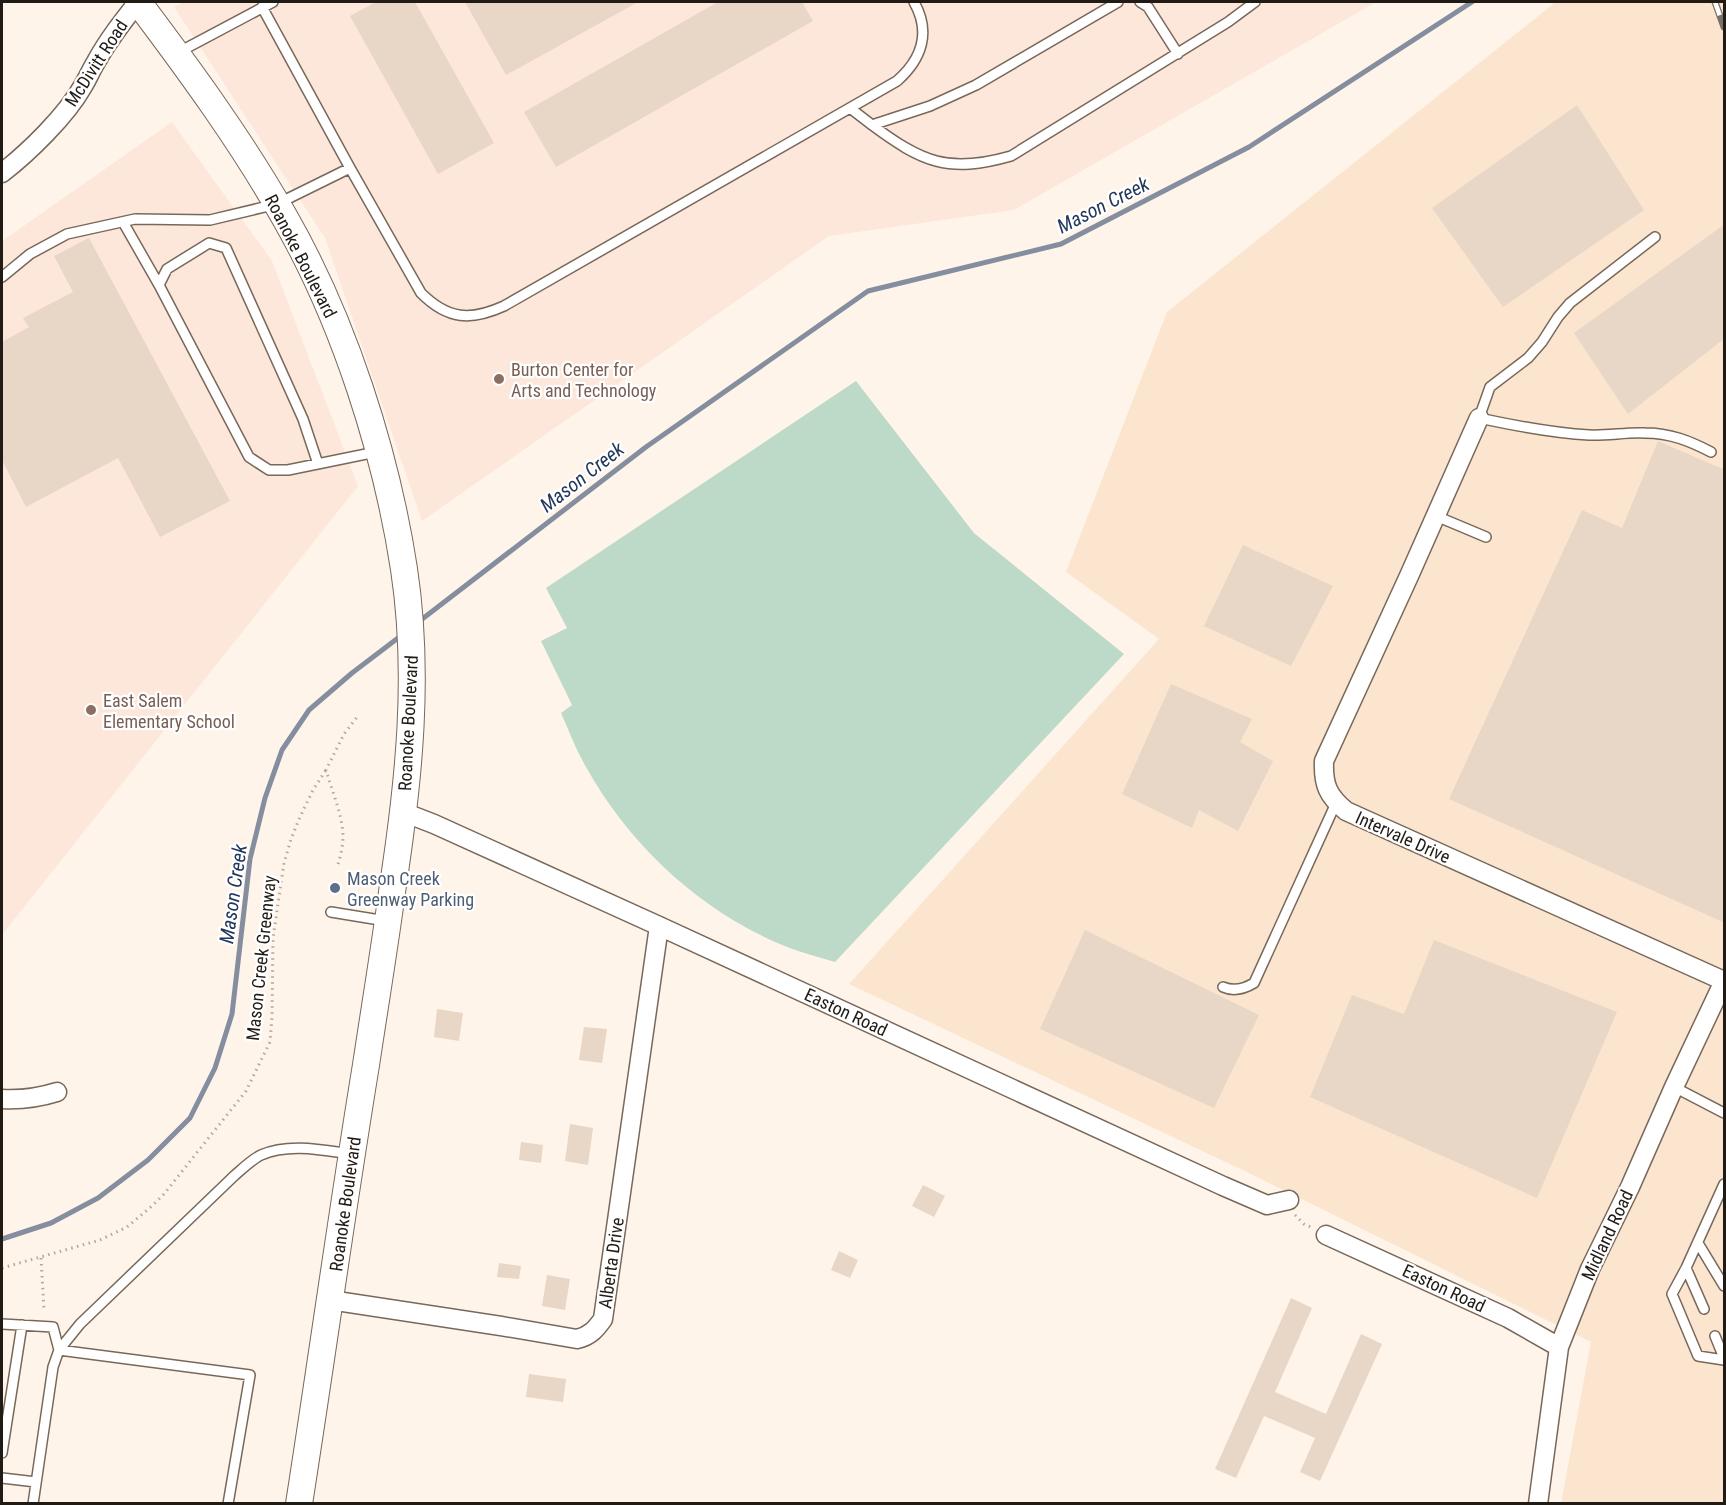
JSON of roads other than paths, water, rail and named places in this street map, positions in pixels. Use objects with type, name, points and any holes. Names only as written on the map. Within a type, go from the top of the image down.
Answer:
[{"type":"main road","name":"Roanoke Boulevard","points":[[138,2],[225,122],[277,204],[329,308],[352,367],[379,452],[405,576],[411,639],[412,693],[403,812],[299,1503]]},
{"type":"street","name":"McDivitt Road","points":[[2,173],[36,143],[63,113],[83,87],[115,30],[138,2]]},
{"type":"street","name":"Intervale Drive","points":[[1479,418],[1324,761],[1326,787],[1336,803],[1346,811],[1724,981]]},
{"type":"street","name":"Easton Road","points":[[403,812],[659,926],[1223,1186],[1267,1205],[1289,1200]]},
{"type":"street","name":"Alberta Drive","points":[[330,1300],[577,1339],[595,1330],[603,1319],[659,926]]},
{"type":"street","name":"Midland Road","points":[[1538,1503],[1559,1347],[1590,1269],[1724,981]]},
{"type":"street","points":[[2,1099],[20,1100],[57,1092]]},
{"type":"street","name":"Easton Road","points":[[1326,1235],[1508,1318],[1559,1347]]},
{"type":"lane","points":[[177,53],[273,2]]},
{"type":"lane","points":[[262,8],[421,293],[430,303],[444,311],[470,317],[489,313],[504,306],[897,81],[909,71],[922,43],[923,27],[920,12],[914,2]]},
{"type":"lane","points":[[872,125],[930,106],[976,85],[1118,2]]},
{"type":"lane","points":[[1140,2],[1148,7],[1178,54]]},
{"type":"lane","points":[[850,108],[901,146],[920,156],[941,163],[985,164],[1011,156],[1178,54],[1255,2]]},
{"type":"lane","points":[[2,277],[30,254],[68,234],[135,219],[210,220],[277,204],[350,168]]},
{"type":"lane","points":[[123,222],[159,285],[249,457],[269,470],[288,470],[379,452]]},
{"type":"lane","points":[[1655,237],[1570,303],[1528,358],[1490,387],[1479,418],[1554,433],[1592,436],[1644,432],[1666,434],[1688,440],[1711,452]]},
{"type":"lane","points":[[159,285],[166,269],[210,243],[226,248],[303,419],[318,464]]},
{"type":"lane","points":[[1436,516],[1486,537]]},
{"type":"lane","points":[[1223,987],[1234,990],[1254,983],[1336,803]]},
{"type":"lane","points":[[331,912],[388,921]]},
{"type":"lane","points":[[1674,1088],[1725,1113]]},
{"type":"lane","points":[[33,1503],[53,1367],[60,1350],[80,1324],[234,1176],[260,1156],[281,1149],[311,1149],[352,1154]]},
{"type":"lane","points":[[1715,1336],[1725,1359],[1698,1356],[1672,1294],[1725,1184]]},
{"type":"lane","points":[[1698,1243],[1725,1286]]},
{"type":"lane","points":[[1686,1268],[1704,1309]]},
{"type":"lane","points":[[2,1324],[53,1327],[60,1350]]},
{"type":"lane","points":[[2,1453],[22,1325]]},
{"type":"lane","points":[[60,1350],[250,1375],[228,1503]]},
{"type":"lane","points":[[2,1478],[36,1482]]},
{"type":"waterway","name":"Mason Creek","points":[[417,623],[646,447],[868,291],[1061,244],[1249,147],[1472,2]]},
{"type":"waterway","name":"Mason Creek","points":[[2,1239],[51,1223],[98,1198],[148,1160],[190,1118],[215,1068],[232,1014],[250,859],[265,798],[282,750],[309,710],[352,673],[402,635]]},
{"type":"railway","points":[[1715,2],[1724,27]]},
{"type":"place","name":"Burton Center for Arts and Technology","points":[[499,379]]},
{"type":"place","name":"East Salem Elementary School","points":[[91,710]]},
{"type":"place","name":"Mason Creek Greenway Parking","points":[[335,888]]}]
